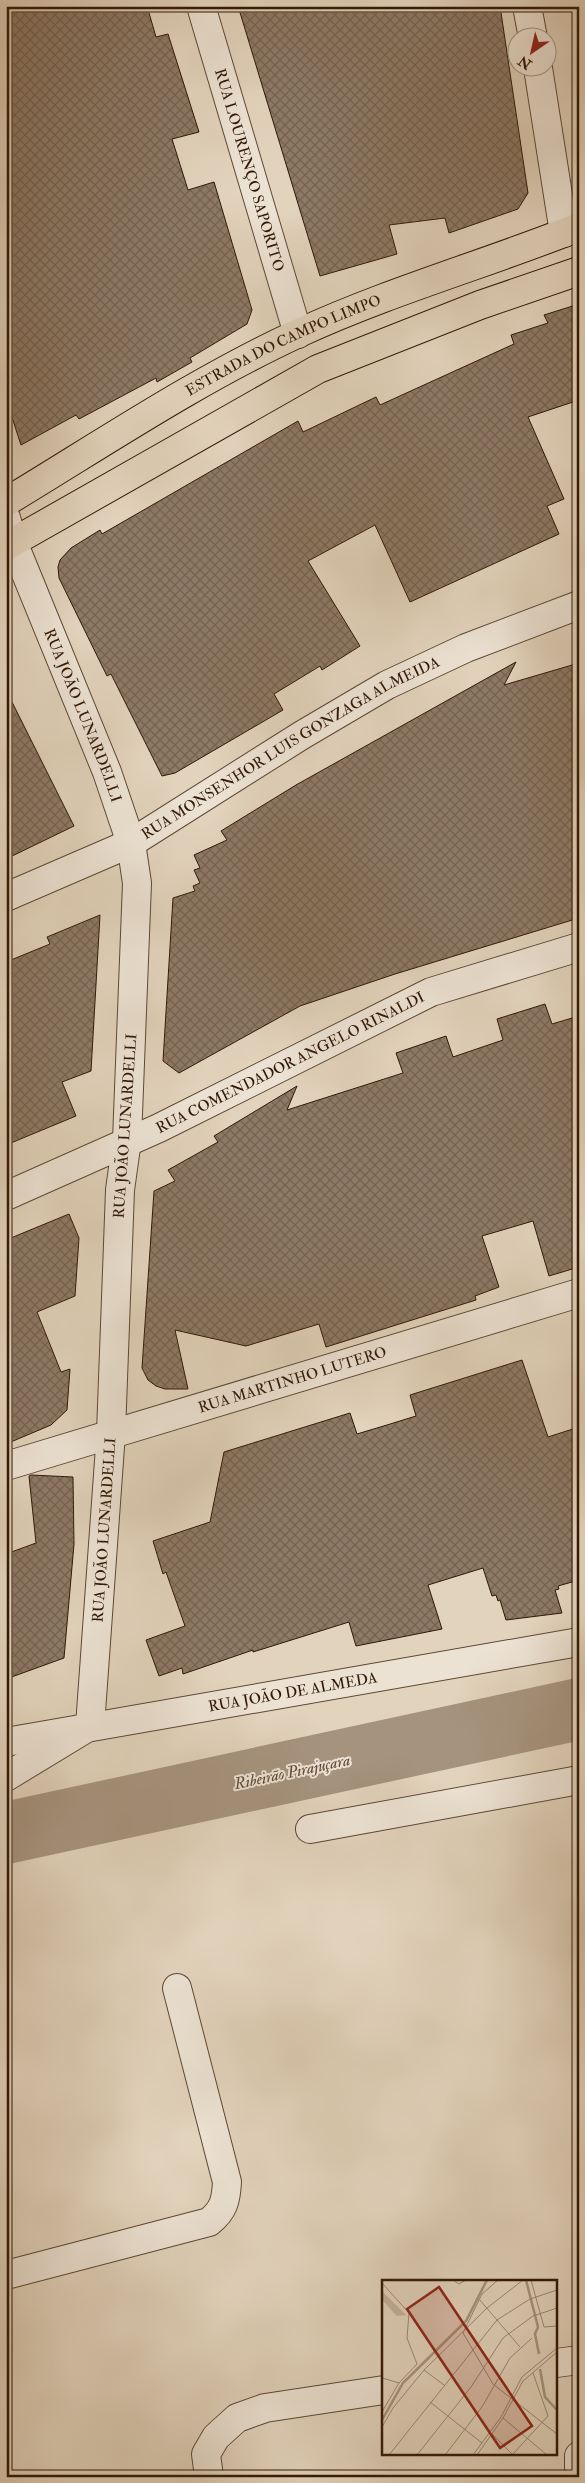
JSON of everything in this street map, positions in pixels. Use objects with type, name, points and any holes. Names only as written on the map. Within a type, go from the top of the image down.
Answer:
[{"type":"main road","name":"ESTRADA DO CAMPO LIMPO","points":[[6,502],[205,382],[298,334],[400,291],[572,230]]},
{"type":"main road","points":[[8,536],[318,369],[480,305],[579,271]]},
{"type":"street","name":"RUA LOURENÇO SAPORITO","points":[[201,6],[298,334]]},
{"type":"street","points":[[527,6],[531,28]]},
{"type":"street","points":[[540,78],[572,230]]},
{"type":"street","name":"RUA JOÃO LUNARDELLI","points":[[8,536],[107,772],[131,843],[137,883],[127,1140],[120,1190],[112,1433],[90,1726]]},
{"type":"street","name":"RUA MONSENHOR LUIS GONZAGA ALMEIDA","points":[[6,898],[131,843],[302,735],[387,685],[466,648],[579,605]]},
{"type":"street","name":"RUA COMENDADOR ANGELO RINALDI","points":[[6,1196],[127,1140],[159,1128],[431,992],[579,947]]},
{"type":"street","name":"RUA MARTINHO LUTERO","points":[[6,1466],[579,1292]]},
{"type":"street","name":"RUA JOÃO DE ALMEDA","points":[[6,1742],[90,1726],[395,1676],[579,1642]]},
{"type":"street","points":[[6,1777],[90,1726]]},
{"type":"street","points":[[310,1829],[579,1780]]},
{"type":"street","points":[[6,2275],[209,2222],[220,2213],[226,2201],[227,2182],[177,1988]]},
{"type":"street","points":[[558,2363],[579,2360]]},
{"type":"street","points":[[209,2477],[206,2454],[216,2437],[237,2418],[265,2408],[382,2390]]},
{"type":"street","points":[[579,2456],[579,2467]]},
{"type":"building","points":[[6,6],[147,6],[156,37],[168,34],[199,132],[172,139],[188,190],[214,182],[252,310],[247,324],[190,358],[192,362],[157,382],[156,378],[79,419],[76,415],[21,445],[6,399]]},
{"type":"building","points":[[238,6],[500,6],[508,59],[508,78],[511,78],[528,193],[518,209],[449,233],[445,218],[389,225],[397,254],[320,276]]},
{"type":"building","points":[[579,304],[579,400],[528,417],[564,499],[547,506],[559,534],[410,602],[375,525],[308,561],[360,646],[322,670],[320,666],[274,694],[283,710],[175,773],[162,776],[111,674],[107,676],[59,578],[58,567],[60,560],[71,548],[100,530],[102,534],[298,421],[303,432],[376,397],[380,405],[514,344],[511,335],[548,323],[544,315]]},
{"type":"building","points":[[516,662],[504,685],[579,663],[579,918],[395,974],[300,1006],[179,1073],[163,1061],[173,898],[195,891],[193,886],[200,883],[194,870],[200,868],[194,855],[227,840],[221,831],[296,785]]},
{"type":"building","points":[[6,690],[74,826],[6,859]]},
{"type":"building","points":[[100,915],[91,1071],[62,1082],[76,1116],[6,1145],[6,962],[50,944],[47,937]]},
{"type":"building","points":[[545,1004],[552,1024],[579,1016],[579,1267],[549,1276],[533,1221],[482,1236],[499,1287],[475,1296],[476,1300],[326,1347],[319,1324],[246,1346],[175,1330],[188,1389],[165,1389],[156,1386],[148,1380],[142,1368],[154,1191],[175,1181],[168,1170],[218,1142],[214,1136],[297,1086],[287,1110],[403,1073],[396,1053],[446,1036],[453,1057],[503,1040],[497,1019]]},
{"type":"building","points":[[69,1214],[79,1238],[75,1296],[37,1312],[61,1372],[70,1369],[67,1410],[51,1425],[6,1444],[6,1240]]},
{"type":"building","points":[[522,1360],[548,1437],[579,1427],[579,1580],[558,1586],[559,1589],[555,1590],[562,1613],[506,1620],[500,1600],[498,1601],[496,1595],[492,1596],[483,1568],[428,1585],[442,1629],[356,1646],[349,1622],[253,1652],[253,1650],[183,1674],[182,1668],[159,1676],[146,1640],[185,1626],[166,1572],[163,1574],[153,1541],[210,1522],[224,1452],[350,1413],[357,1434],[387,1425],[416,1416],[410,1395]]},
{"type":"building","points":[[29,1476],[73,1477],[74,1544],[64,1658],[6,1679],[6,1554],[36,1543]]},
{"type":"waterway","name":"Ribeirão Pirajuçara","points":[[6,1833],[579,1709]]}]
